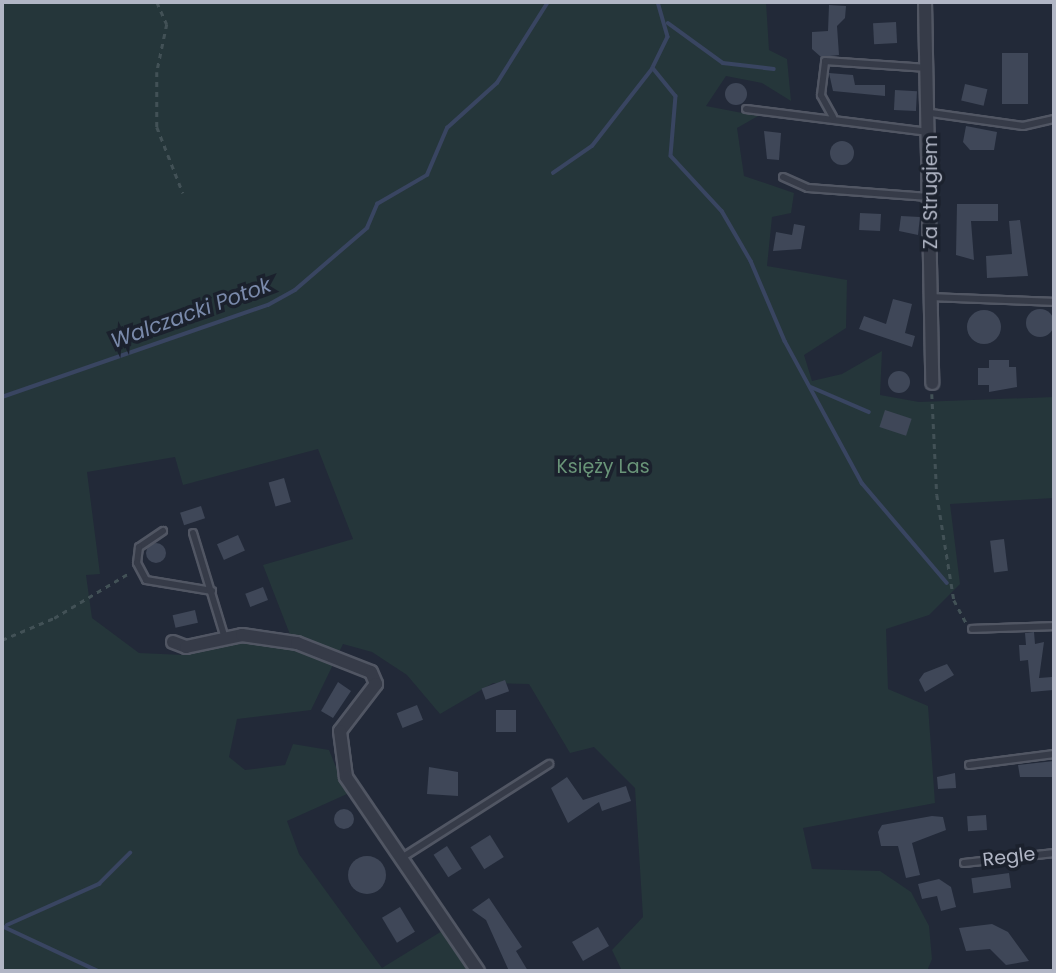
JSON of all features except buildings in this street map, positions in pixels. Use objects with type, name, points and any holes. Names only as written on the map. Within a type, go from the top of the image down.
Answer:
[{"type":"street","name":"Za Strugiem","points":[[925,2],[931,113],[932,383]]},
{"type":"street","points":[[173,642],[186,646],[225,638],[297,643],[371,672],[376,684],[340,731],[340,758],[400,859],[478,971]]},
{"type":"lane","points":[[833,117],[821,95],[825,61],[929,68]]},
{"type":"lane","points":[[746,109],[931,132]]},
{"type":"lane","points":[[931,113],[1023,126],[1054,119]]},
{"type":"lane","points":[[783,177],[808,188],[931,198]]},
{"type":"lane","points":[[932,297],[1054,302]]},
{"type":"lane","points":[[163,531],[139,547],[139,569],[157,586],[212,591]]},
{"type":"lane","points":[[193,533],[225,638]]},
{"type":"lane","points":[[971,629],[1054,626]]},
{"type":"lane","points":[[969,765],[1054,754]]},
{"type":"lane","points":[[400,859],[549,764]]},
{"type":"lane","name":"Regle","points":[[964,863],[1054,853]]},
{"type":"path","points":[[157,2],[167,24],[157,72],[158,127],[183,193]]},
{"type":"path","points":[[932,383],[933,463],[947,559],[954,600],[971,629]]},
{"type":"path","points":[[2,640],[54,618],[139,569]]},
{"type":"green space","name":"Księży Las","points":[[2,2],[766,2],[769,50],[787,59],[791,101],[762,83],[726,76],[706,106],[758,116],[737,128],[744,176],[794,193],[791,213],[772,217],[767,266],[847,280],[846,328],[804,355],[812,381],[842,374],[882,351],[880,395],[919,402],[1054,397],[1054,498],[950,504],[960,584],[929,615],[886,629],[888,689],[928,706],[935,803],[803,828],[812,869],[880,871],[911,892],[929,926],[932,959],[927,971],[622,971],[612,950],[643,917],[635,788],[594,747],[570,753],[529,684],[493,683],[440,714],[407,675],[372,652],[343,644],[311,710],[237,719],[229,757],[245,770],[285,765],[293,744],[329,750],[347,794],[287,821],[299,854],[382,968],[442,931],[472,971],[2,971]],"holes":[[[318,449],[353,539],[263,565],[296,650],[240,642],[184,655],[139,653],[92,618],[86,575],[100,574],[87,472],[175,457],[183,485]]]},
{"type":"waterway","name":"Walczacki Potok","points":[[2,397],[268,305],[295,290],[367,228],[377,204],[427,175],[447,128],[497,83],[548,2]]},
{"type":"waterway","points":[[658,2],[668,37],[653,68],[676,96],[671,156],[722,211],[751,261],[785,341],[862,483],[947,583]]},
{"type":"waterway","points":[[668,23],[723,63],[774,69]]},
{"type":"waterway","points":[[553,173],[592,146],[652,69]]},
{"type":"waterway","points":[[811,387],[869,412]]},
{"type":"waterway","points":[[7,925],[99,884],[130,853]]},
{"type":"waterway","points":[[2,926],[98,971]]}]
